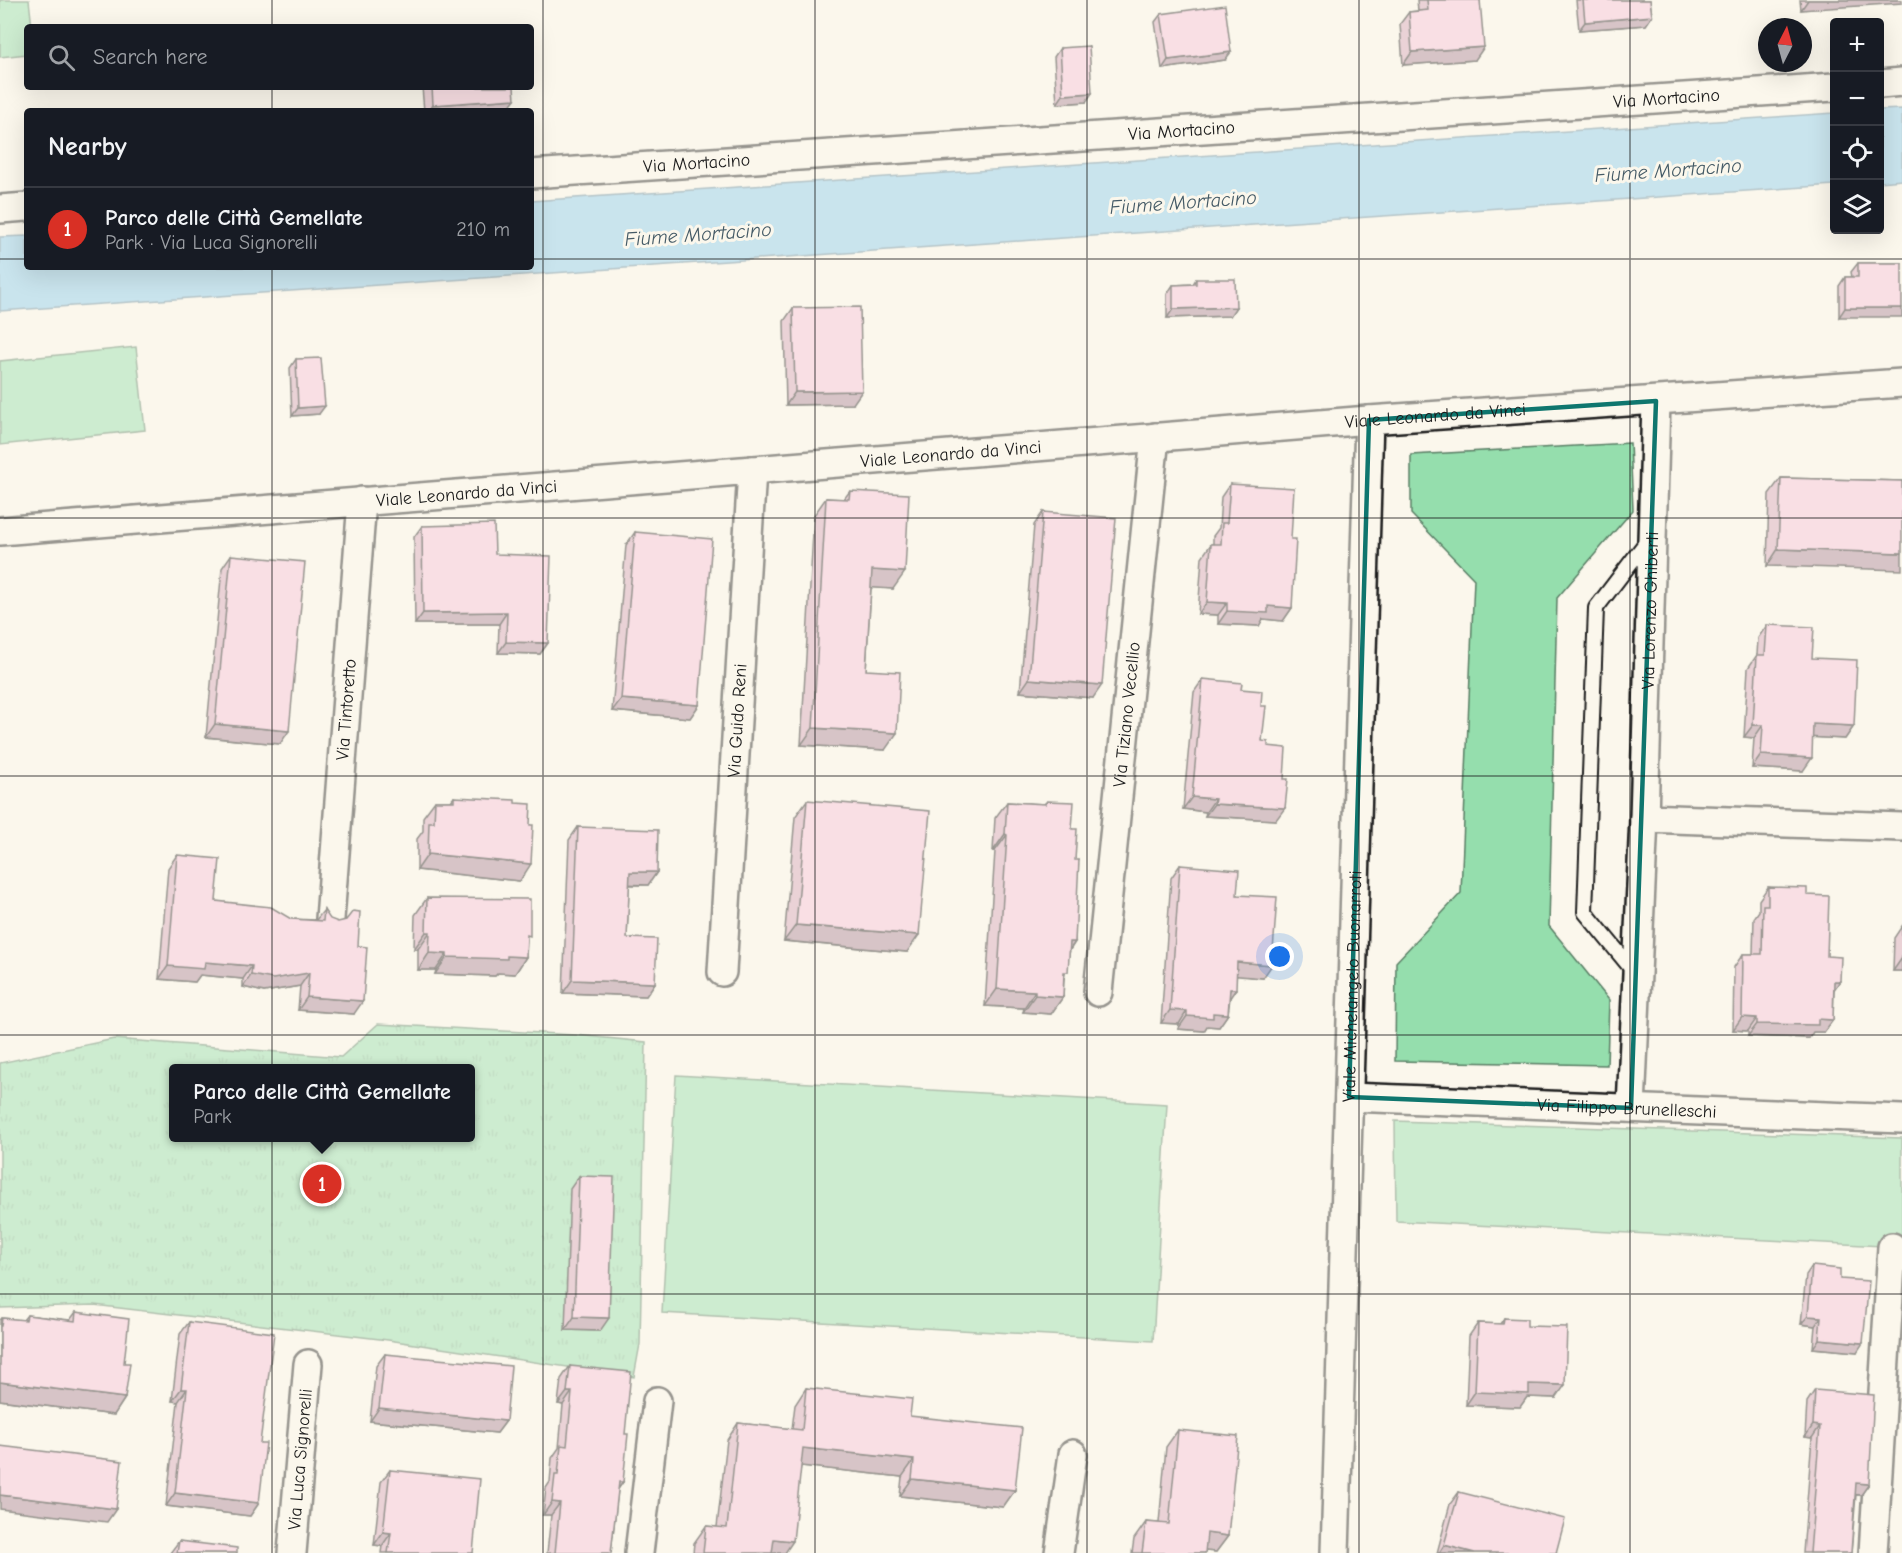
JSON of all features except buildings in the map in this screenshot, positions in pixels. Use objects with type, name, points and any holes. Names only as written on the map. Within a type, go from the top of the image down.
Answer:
[{"type":"street","points":[[1884,84],[1902,82]]},
{"type":"street","name":"Via Mortacino","points":[[534,174],[1830,87]]},
{"type":"street","points":[[0,209],[24,207]]},
{"type":"street","name":"Viale Leonardo da Vinci","points":[[0,531],[1369,420],[1902,383]]},
{"type":"street","name":"Via Lorenzo Ghiberti","points":[[1631,1108],[1644,818],[1656,401]]},
{"type":"street","name":"Viale Michelangelo Buonarroti","points":[[1335,1553],[1369,420]]},
{"type":"street","name":"Via Tiziano Vecellio","points":[[1098,992],[1155,437]]},
{"type":"street","name":"Via Guido Reni","points":[[722,972],[752,470]]},
{"type":"street","name":"Via Tintoretto","points":[[330,919],[362,501]]},
{"type":"street","points":[[1644,818],[1902,827]]},
{"type":"street","name":"Via Filippo Brunelleschi","points":[[1349,1097],[1902,1119]]},
{"type":"street","points":[[1873,1553],[1892,1247]]},
{"type":"street","name":"Via Luca Signorelli","points":[[291,1553],[308,1364]]},
{"type":"street","points":[[639,1553],[657,1401]]},
{"type":"street","points":[[1059,1553],[1073,1454]]},
{"type":"lane","points":[[1636,975],[1585,912],[1586,877],[1596,608],[1651,536]]},
{"type":"highlighted area","points":[[1656,401],[1631,1108],[1349,1097],[1369,420]]},
{"type":"green space","points":[[0,0],[29,0],[32,24],[24,24],[24,54],[0,57]]},
{"type":"green space","points":[[136,347],[145,430],[0,445],[0,361]]},
{"type":"green space","points":[[1630,443],[1633,510],[1557,598],[1549,926],[1609,1000],[1607,1065],[1395,1061],[1396,962],[1461,893],[1474,579],[1411,514],[1411,455]]},
{"type":"green space","points":[[378,1024],[576,1035],[646,1042],[640,1344],[634,1377],[388,1340],[94,1305],[0,1308],[0,1063],[114,1039],[341,1057]]},
{"type":"green space","points":[[676,1075],[1167,1104],[1153,1341],[662,1313]]},
{"type":"green space","points":[[1395,1121],[1902,1138],[1902,1247],[1396,1221]]},
{"type":"water","points":[[1902,109],[1902,180],[1884,182],[1884,110]]},
{"type":"water","name":"Fiume Mortacino","points":[[1830,113],[1830,185],[0,311],[0,237],[24,236],[24,270],[534,270],[534,201]]},
{"type":"place","name":"Parco delle Città Gemellate","points":[[322,1184]]}]
